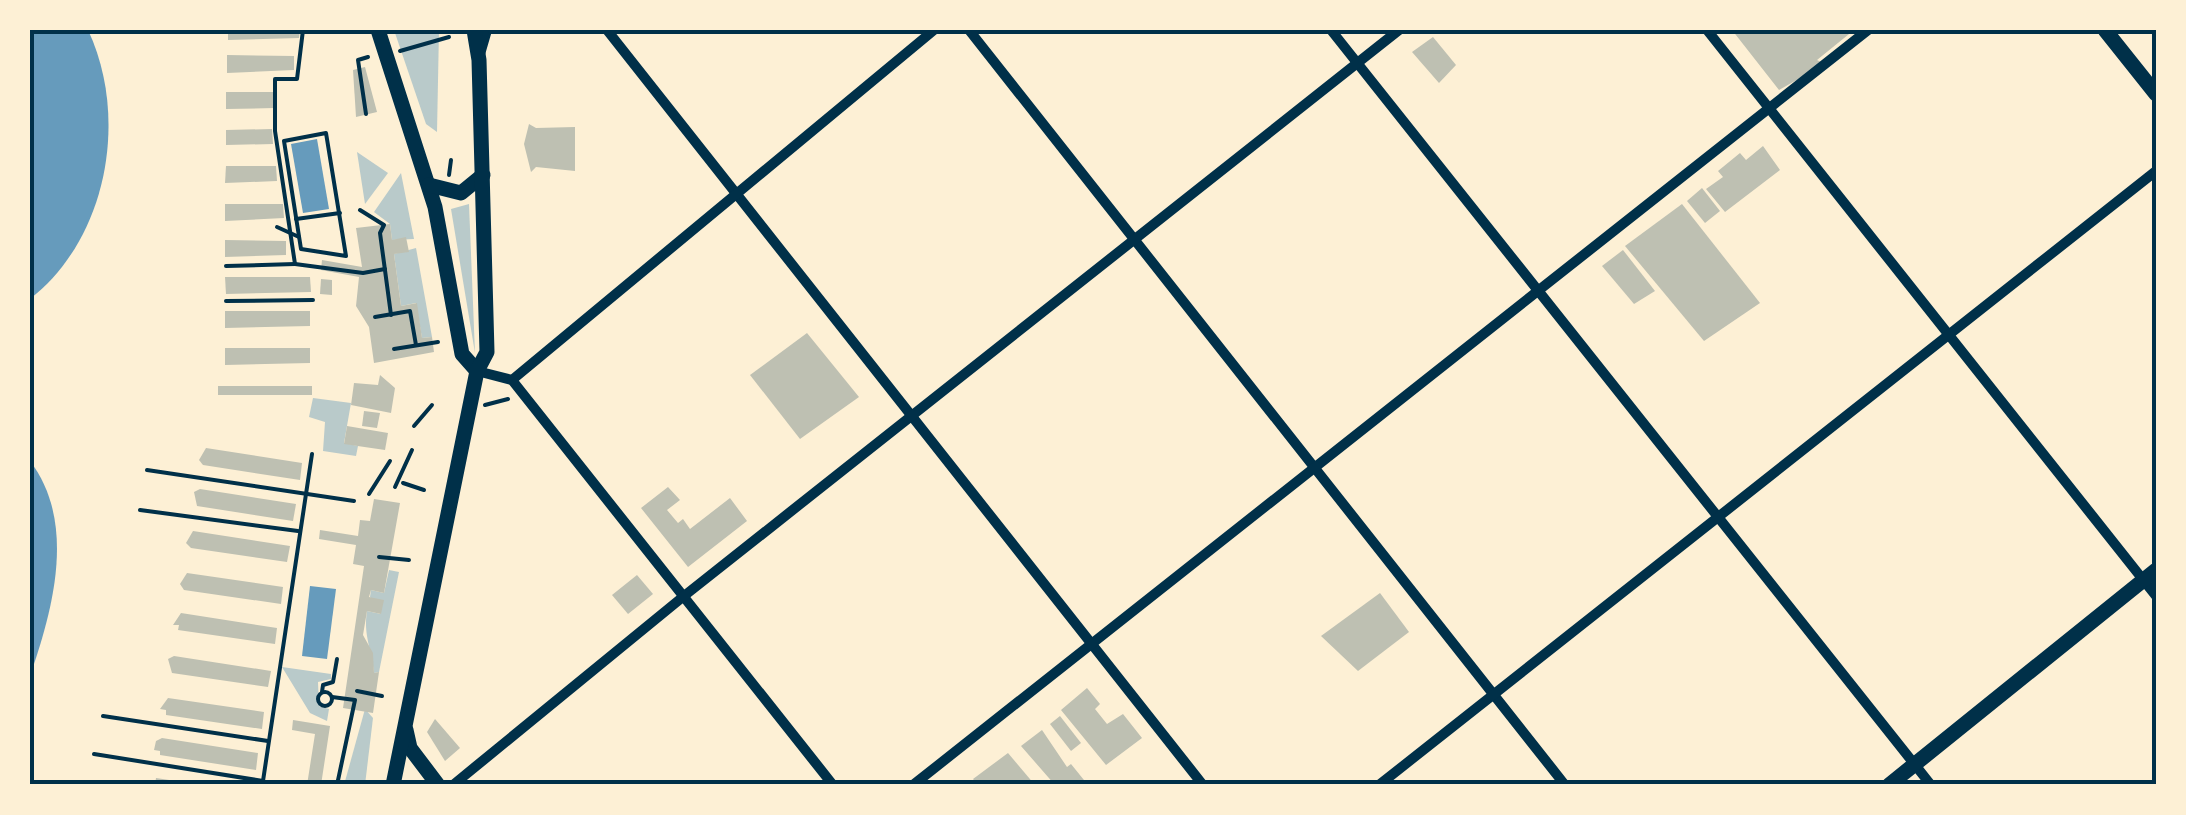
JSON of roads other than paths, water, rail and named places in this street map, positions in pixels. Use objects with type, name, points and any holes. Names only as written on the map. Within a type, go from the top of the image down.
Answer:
[{"type":"main road","points":[[378,30],[428,185],[462,354],[477,371]]},
{"type":"main road","points":[[393,785],[477,371],[487,352],[479,60],[474,30]]},
{"type":"main road","points":[[2105,30],[2156,94]]},
{"type":"main road","points":[[428,185],[461,193],[483,175]]},
{"type":"main road","points":[[1889,785],[2150,575]]},
{"type":"main road","points":[[409,702],[408,741],[438,785]]},
{"type":"street","points":[[479,60],[487,30]]},
{"type":"street","points":[[607,30],[1203,785]]},
{"type":"street","points":[[512,380],[934,30]]},
{"type":"street","points":[[969,30],[1565,785]]},
{"type":"street","points":[[1331,30],[1931,785]]},
{"type":"street","points":[[453,785],[684,596],[1399,30]]},
{"type":"street","points":[[1706,30],[1948,332],[2150,575],[2156,596]]},
{"type":"street","points":[[913,785],[1868,30]]},
{"type":"street","points":[[1379,785],[2156,171]]},
{"type":"street","points":[[477,371],[512,380],[833,785]]},
{"type":"water","points":[[30,30],[88,30],[107,100],[108,137],[104,174],[78,243],[57,273],[30,299]]},
{"type":"water","points":[[317,139],[329,209],[303,213],[291,144]]},
{"type":"water","points":[[30,461],[53,511],[57,539],[52,595],[30,676]]},
{"type":"water","points":[[310,586],[336,589],[327,659],[302,656]]}]
